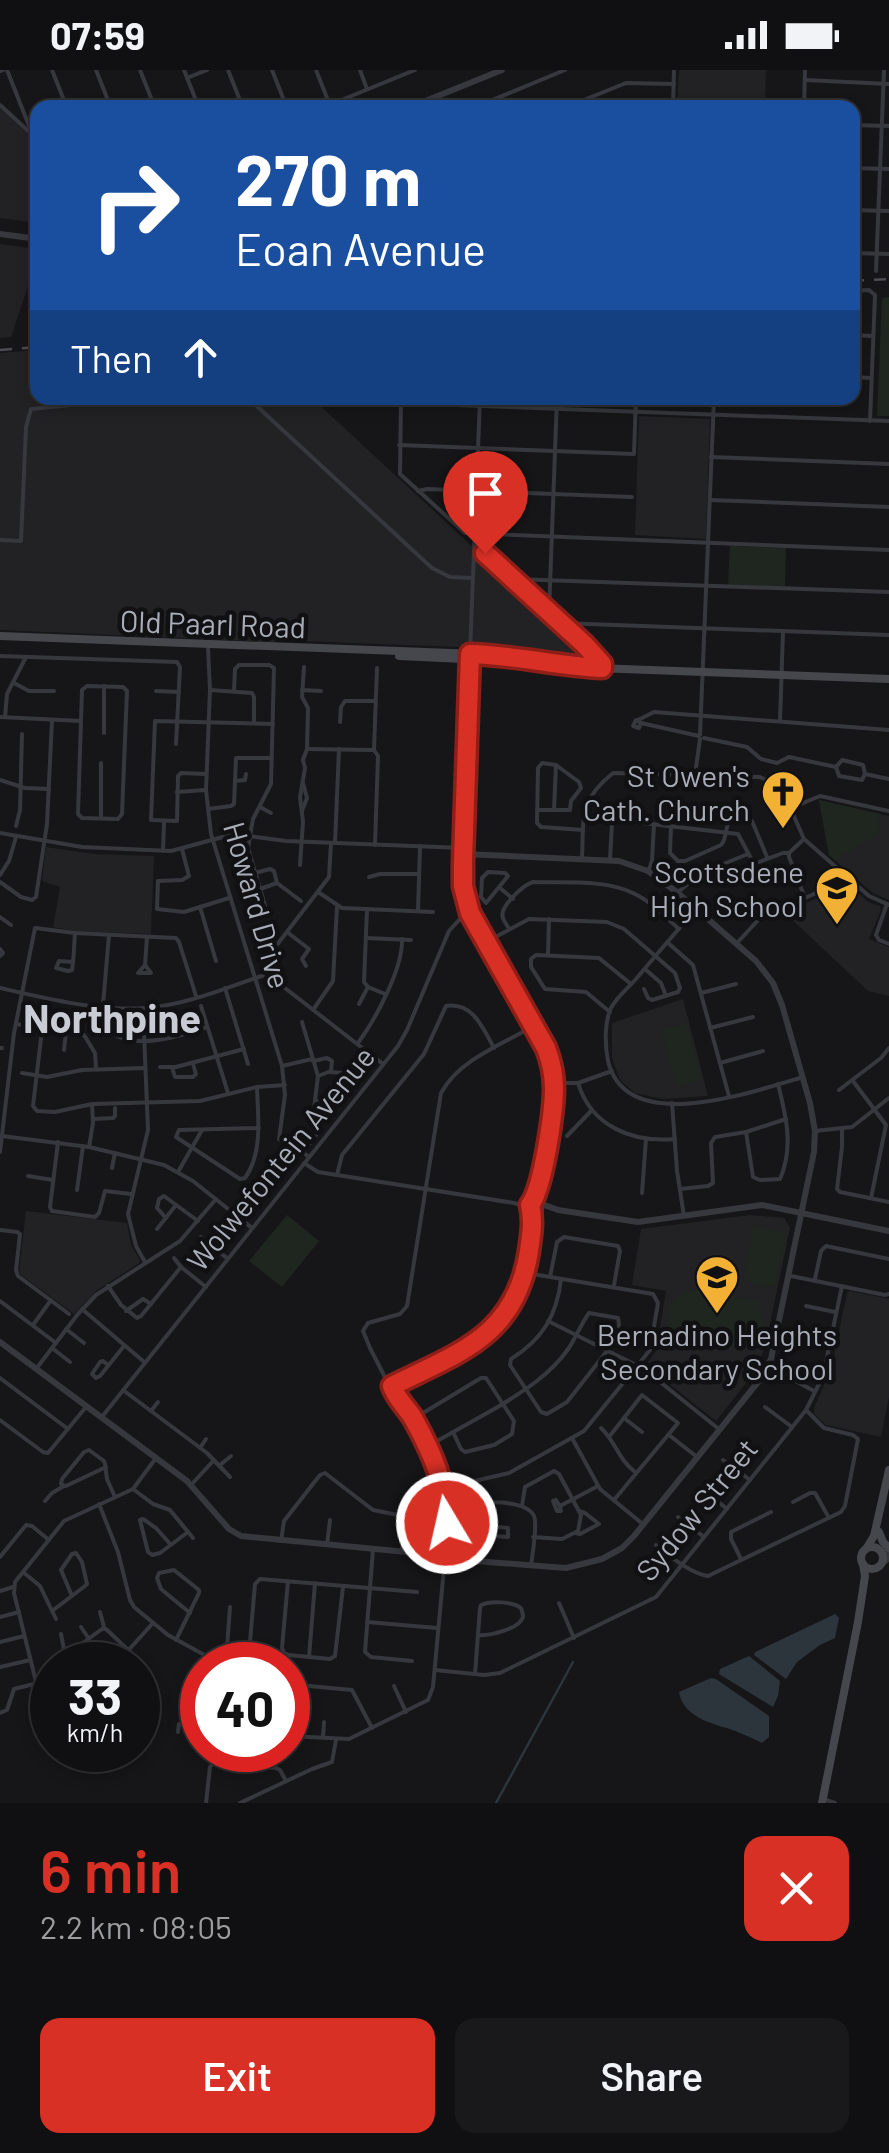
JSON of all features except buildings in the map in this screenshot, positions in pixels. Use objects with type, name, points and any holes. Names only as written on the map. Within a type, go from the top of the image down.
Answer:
[{"type":"main road","name":"Old Paarl Road","points":[[0,638],[518,657],[602,668],[889,678]]},
{"type":"main road","points":[[823,1801],[858,1622],[865,1576],[861,1556],[874,1536],[889,1475]]},
{"type":"main road","points":[[858,1622],[869,1581],[884,1556],[879,1532],[885,1491]]},
{"type":"main road","points":[[866,1549],[874,1548],[884,1556]]},
{"type":"main road","points":[[862,1564],[871,1569],[884,1556]]},
{"type":"street","points":[[3,70],[30,127]]},
{"type":"street","points":[[52,70],[64,100]]},
{"type":"street","points":[[96,70],[108,100]]},
{"type":"street","points":[[140,70],[152,100]]},
{"type":"street","points":[[184,70],[196,100]]},
{"type":"street","points":[[187,78],[207,70]]},
{"type":"street","points":[[228,70],[240,100]]},
{"type":"street","points":[[272,70],[284,100]]},
{"type":"street","points":[[316,70],[328,100]]},
{"type":"street","points":[[360,70],[368,89]]},
{"type":"street","points":[[340,100],[416,70]]},
{"type":"street","points":[[435,100],[502,70]]},
{"type":"street","points":[[492,100],[565,70]]},
{"type":"street","points":[[673,100],[674,70]]},
{"type":"street","points":[[804,100],[805,70]]},
{"type":"street","points":[[876,270],[884,70]]},
{"type":"street","points":[[805,80],[886,84]]},
{"type":"street","points":[[584,100],[624,84],[674,84]]},
{"type":"street","points":[[0,105],[30,133]]},
{"type":"street","points":[[860,125],[889,126]]},
{"type":"street","points":[[860,168],[889,169]]},
{"type":"street","points":[[860,210],[889,212]]},
{"type":"street","points":[[0,234],[30,238]]},
{"type":"street","points":[[860,253],[889,254]]},
{"type":"street","points":[[860,291],[874,292],[870,420]]},
{"type":"street","points":[[860,335],[873,336]]},
{"type":"street","points":[[860,377],[872,378]]},
{"type":"street","points":[[0,540],[21,540],[29,410],[49,405]]},
{"type":"street","points":[[256,405],[432,568],[450,577],[472,578]]},
{"type":"street","points":[[401,405],[399,471],[462,531],[889,550]]},
{"type":"street","points":[[467,405],[889,421]]},
{"type":"street","points":[[549,612],[557,405]]},
{"type":"street","points":[[399,445],[634,454],[636,405]]},
{"type":"street","points":[[695,775],[701,737],[714,405]]},
{"type":"street","points":[[399,1388],[492,1330],[511,1307],[526,1273],[554,1083],[548,1054],[470,913],[462,882],[480,406]]},
{"type":"street","points":[[712,457],[889,464]]},
{"type":"street","points":[[418,491],[632,497]]},
{"type":"street","points":[[710,500],[889,507]]},
{"type":"street","points":[[485,553],[597,657],[602,668]]},
{"type":"street","points":[[514,579],[889,592]]},
{"type":"street","points":[[561,623],[889,635]]},
{"type":"street","points":[[780,722],[784,631]]},
{"type":"street","name":"Howard Drive","points":[[208,645],[206,790],[212,839],[282,1066],[285,1086],[279,1139],[309,1157]]},
{"type":"street","points":[[0,656],[178,663],[176,744]]},
{"type":"street","points":[[26,657],[10,690],[3,718],[81,721]]},
{"type":"street","points":[[234,691],[238,666],[274,667],[270,787],[254,819],[248,848],[266,909]]},
{"type":"street","points":[[300,866],[308,708],[302,698],[304,667]]},
{"type":"street","points":[[375,845],[377,668]]},
{"type":"street","points":[[14,683],[30,691],[54,691]]},
{"type":"street","points":[[104,686],[104,733]]},
{"type":"street","points":[[123,686],[126,740],[122,815],[118,819],[81,818],[78,814],[81,721],[83,688],[123,686]]},
{"type":"street","points":[[0,689],[10,690]]},
{"type":"street","points":[[156,690],[179,692]]},
{"type":"street","points":[[210,690],[254,694],[254,723]]},
{"type":"street","points":[[302,690],[321,691]]},
{"type":"street","points":[[340,722],[341,708],[347,700],[376,702]]},
{"type":"street","points":[[836,767],[790,757],[777,762],[761,759],[750,748],[641,721],[654,712],[889,730]]},
{"type":"street","points":[[0,882],[22,898],[34,899],[44,842],[52,720]]},
{"type":"street","points":[[206,774],[178,775],[178,820],[153,821],[153,724],[157,720],[273,724]]},
{"type":"street","points":[[16,826],[22,734]]},
{"type":"street","points":[[307,748],[374,750]]},
{"type":"street","points":[[338,750],[330,875],[270,956],[281,986],[383,1064]]},
{"type":"street","points":[[207,808],[233,805],[236,758],[272,758]]},
{"type":"street","points":[[842,760],[862,764],[865,774],[862,780],[839,776],[836,767],[842,760]]},
{"type":"street","points":[[101,763],[101,818]]},
{"type":"street","points":[[537,810],[570,810],[581,788],[556,765],[542,763],[538,768],[536,823],[541,828],[583,830]]},
{"type":"street","points":[[554,810],[556,765]]},
{"type":"street","points":[[582,858],[586,804],[614,773],[763,778],[784,795],[804,839],[869,896],[888,904],[876,933],[878,939],[889,944]]},
{"type":"street","points":[[234,781],[244,780],[246,774]]},
{"type":"street","points":[[865,774],[889,779]]},
{"type":"street","points":[[0,780],[49,789]]},
{"type":"street","points":[[177,792],[206,790]]},
{"type":"street","points":[[791,808],[823,796],[889,812]]},
{"type":"street","points":[[260,806],[272,813]]},
{"type":"street","points":[[671,826],[670,852],[681,862],[721,846],[731,818],[750,820],[768,859]]},
{"type":"street","points":[[610,860],[615,820],[740,835],[754,864],[790,853],[804,839]]},
{"type":"street","points":[[163,851],[164,822]]},
{"type":"street","points":[[648,871],[654,824]]},
{"type":"street","points":[[0,833],[82,848],[163,851],[234,834],[301,842],[420,846],[627,863],[648,871],[678,893],[756,961],[772,983],[803,1077],[815,1131],[802,1213],[768,1365],[634,1536],[615,1553],[589,1564],[566,1568],[531,1566],[248,1538],[234,1533],[191,1485],[0,1342]]},
{"type":"street","points":[[0,874],[16,837]]},
{"type":"street","points":[[418,911],[420,846]]},
{"type":"street","points":[[182,849],[190,875],[182,880],[157,882],[157,910],[179,912],[230,897]]},
{"type":"street","points":[[790,853],[805,898]]},
{"type":"street","points":[[678,893],[702,873],[748,854]]},
{"type":"street","points":[[255,873],[271,869],[277,883],[301,900]]},
{"type":"street","points":[[736,943],[760,918],[829,886],[842,872]]},
{"type":"street","points":[[370,878],[380,874],[419,874]]},
{"type":"street","points":[[485,874],[506,874],[508,877],[500,888],[488,902],[482,902],[485,874]]},
{"type":"street","points":[[509,928],[503,914],[524,885],[531,882],[616,887],[644,899],[679,928]]},
{"type":"street","points":[[260,889],[277,883]]},
{"type":"street","points":[[500,888],[513,899]]},
{"type":"street","points":[[318,892],[336,907],[433,912]]},
{"type":"street","points":[[392,900],[392,910]]},
{"type":"street","points":[[200,907],[216,961]]},
{"type":"street","points":[[313,1010],[334,981],[336,907]]},
{"type":"street","points":[[367,909],[364,982],[368,988],[385,994]]},
{"type":"street","points":[[696,909],[610,1012],[606,1032],[608,1058],[616,1080],[632,1096],[672,1103],[729,1098],[803,1077]]},
{"type":"street","name":"Wolwefontein Avenue","points":[[101,1418],[383,1064],[404,1035],[450,930],[470,913]]},
{"type":"street","points":[[0,917],[11,925]]},
{"type":"street","points":[[486,942],[527,919],[611,923],[624,929],[676,974],[680,988],[650,1000],[644,989]]},
{"type":"street","points":[[548,955],[549,919]]},
{"type":"street","points":[[0,1152],[16,1024],[34,931],[38,927],[74,933],[173,938],[179,942],[196,996]]},
{"type":"street","points":[[325,928],[336,928]]},
{"type":"street","points":[[287,932],[309,949]]},
{"type":"street","points":[[73,962],[74,933]]},
{"type":"street","points":[[270,934],[280,941]]},
{"type":"street","points":[[103,1006],[109,935]]},
{"type":"street","points":[[145,965],[147,936]]},
{"type":"street","points":[[366,938],[411,940]]},
{"type":"street","points":[[357,1044],[375,1019],[402,953],[402,939]]},
{"type":"street","points":[[667,942],[693,965],[729,1098]]},
{"type":"street","points":[[0,949],[0,956]]},
{"type":"street","points":[[610,1012],[588,993],[544,988],[530,963],[535,956],[548,955],[599,958],[631,984]]},
{"type":"street","points":[[645,968],[661,983],[666,996]]},
{"type":"street","points":[[0,988],[103,1006],[143,1008],[164,1006],[273,972]]},
{"type":"street","points":[[701,993],[736,984]]},
{"type":"street","points":[[224,988],[248,1064]]},
{"type":"street","points":[[360,1004],[368,988]]},
{"type":"street","points":[[337,1176],[342,1156],[424,1054],[446,1006],[461,1005],[476,1017],[494,1048]]},
{"type":"street","points":[[201,1006],[228,1093]]},
{"type":"street","points":[[143,1008],[148,1132],[128,1218],[145,1262]]},
{"type":"street","points":[[108,1016],[114,1035],[124,1040],[172,1039],[207,1027]]},
{"type":"street","points":[[710,1028],[754,1017]]},
{"type":"street","points":[[302,1022],[318,1076],[313,1117],[320,1130],[303,1152]]},
{"type":"street","points":[[16,1024],[86,1037],[96,1054],[96,1069]]},
{"type":"street","points":[[310,1738],[349,1739],[423,1704],[434,1687],[445,1557],[443,1488],[428,1446],[399,1388],[382,1370],[364,1336],[364,1328],[371,1322],[402,1313],[407,1306],[441,1093],[454,1074],[534,1026]]},
{"type":"street","points":[[42,1030],[34,1108],[55,1112],[92,1104],[200,1102],[257,1086],[285,1086]]},
{"type":"street","points":[[64,1050],[66,1032]]},
{"type":"street","points":[[839,1090],[889,1048]]},
{"type":"street","points":[[160,1067],[244,1049]]},
{"type":"street","points":[[720,1063],[763,1051]]},
{"type":"street","points":[[282,1066],[330,1060],[333,1068],[329,1072]]},
{"type":"street","points":[[172,1067],[174,1078],[193,1077],[196,1073],[192,1062]]},
{"type":"street","points":[[22,1074],[48,1077],[96,1069],[145,1068]]},
{"type":"street","points":[[554,1083],[578,1083],[612,1071]]},
{"type":"street","points":[[318,1076],[344,1073]]},
{"type":"street","points":[[853,1081],[886,1125],[870,1198]]},
{"type":"street","points":[[578,1083],[583,1100],[617,1130],[646,1139],[675,1138]]},
{"type":"street","points":[[746,1132],[753,1178],[778,1180],[786,1154],[786,1119],[778,1084]]},
{"type":"street","points":[[257,1086],[258,1128],[254,1164],[243,1179],[178,1140],[177,1132],[258,1128]]},
{"type":"street","points":[[815,1131],[852,1127],[889,1098]]},
{"type":"street","points":[[316,1100],[331,1103]]},
{"type":"street","points":[[672,1103],[684,1216]]},
{"type":"street","points":[[77,1190],[93,1119],[92,1104]]},
{"type":"street","points":[[93,1119],[114,1118],[115,1108]]},
{"type":"street","points":[[567,1136],[592,1110]]},
{"type":"street","points":[[680,1189],[712,1184],[713,1140],[718,1136],[786,1119]]},
{"type":"street","points":[[842,1128],[836,1190],[889,1202]]},
{"type":"street","points":[[178,1172],[202,1130]]},
{"type":"street","points":[[2,1136],[115,1152],[161,1164],[178,1172],[252,1228]]},
{"type":"street","points":[[642,1193],[646,1139]]},
{"type":"street","points":[[58,1142],[50,1207],[55,1212],[96,1217],[105,1190],[131,1194]]},
{"type":"street","points":[[112,1168],[115,1152]]},
{"type":"street","points":[[304,1163],[318,1172],[337,1176],[632,1221],[762,1206],[889,1231]]},
{"type":"street","points":[[28,1176],[53,1180]]},
{"type":"street","points":[[166,1218],[157,1210],[160,1198],[167,1196],[198,1222]]},
{"type":"street","points":[[36,1369],[82,1310],[108,1286],[176,1244],[216,1199]]},
{"type":"street","points":[[157,1229],[176,1204]]},
{"type":"street","points":[[0,1230],[19,1233],[17,1275],[69,1314]]},
{"type":"street","points":[[201,1236],[228,1259]]},
{"type":"street","points":[[550,1277],[562,1237],[614,1244],[620,1251],[614,1287]]},
{"type":"street","points":[[814,1281],[820,1254],[826,1246],[889,1259]]},
{"type":"street","points":[[174,1258],[206,1286]]},
{"type":"street","points":[[108,1286],[126,1310],[140,1318],[181,1266]]},
{"type":"street","points":[[443,1488],[506,1474],[589,1427],[652,1344],[658,1300],[648,1292],[526,1273]]},
{"type":"street","points":[[788,1275],[889,1294]]},
{"type":"street","points":[[428,1446],[503,1404],[526,1388],[552,1370],[589,1314],[616,1316],[619,1320],[617,1338],[608,1351],[567,1402],[547,1414],[541,1412],[526,1388],[510,1365],[510,1360],[534,1342],[548,1321],[558,1303],[561,1279]]},
{"type":"street","name":"Sydow Street","points":[[435,1670],[492,1675],[653,1600],[806,1410],[823,1376],[842,1286]]},
{"type":"street","points":[[126,1310],[142,1299],[151,1304]]},
{"type":"street","points":[[32,1325],[51,1300]]},
{"type":"street","points":[[0,1301],[70,1362]]},
{"type":"street","points":[[806,1306],[837,1312]]},
{"type":"street","points":[[82,1310],[145,1363]]},
{"type":"street","points":[[548,1321],[638,1366],[720,1430]]},
{"type":"street","points":[[66,1330],[84,1344]]},
{"type":"street","points":[[798,1341],[830,1347]]},
{"type":"street","points":[[108,1366],[124,1346]]},
{"type":"street","points":[[413,1418],[483,1377],[514,1422],[512,1434],[499,1443],[465,1452],[453,1432]]},
{"type":"street","points":[[788,1377],[816,1392]]},
{"type":"street","points":[[0,1378],[68,1429]]},
{"type":"street","points":[[123,1390],[200,1448],[230,1477]]},
{"type":"street","points":[[609,1438],[644,1396],[678,1423],[614,1500]]},
{"type":"street","points":[[151,1411],[158,1402]]},
{"type":"street","points":[[765,1406],[792,1427]]},
{"type":"street","points":[[0,1420],[48,1453],[86,1407]]},
{"type":"street","points":[[656,1545],[706,1576],[841,1512],[846,1506],[858,1440],[823,1428],[806,1410]]},
{"type":"street","points":[[624,1418],[642,1432]]},
{"type":"street","points":[[176,1430],[182,1420]]},
{"type":"street","points":[[601,1428],[623,1463],[635,1472]]},
{"type":"street","points":[[670,1435],[698,1458]]},
{"type":"street","points":[[572,1438],[598,1486],[644,1524]]},
{"type":"street","points":[[200,1448],[206,1440]]},
{"type":"street","points":[[64,1486],[62,1479],[90,1450],[103,1460],[115,1497]]},
{"type":"street","points":[[220,1465],[230,1456]]},
{"type":"street","points":[[0,1591],[13,1588],[67,1520],[132,1489],[156,1458]]},
{"type":"street","points":[[191,1485],[214,1460]]},
{"type":"street","points":[[724,1460],[750,1480]]},
{"type":"street","points":[[45,1501],[52,1492],[106,1467]]},
{"type":"street","points":[[522,1506],[527,1485],[552,1471],[559,1474],[581,1517],[576,1533]]},
{"type":"street","points":[[282,1541],[285,1520],[320,1475],[326,1473],[373,1510],[404,1516],[402,1552]]},
{"type":"street","points":[[560,1506],[598,1486]]},
{"type":"street","points":[[701,1488],[727,1509]]},
{"type":"street","points":[[132,1489],[170,1510],[193,1538]]},
{"type":"street","points":[[793,1502],[815,1494],[829,1518]]},
{"type":"street","points":[[446,1506],[479,1502],[522,1506],[534,1518],[531,1566]]},
{"type":"street","points":[[479,1502],[479,1524],[479,1535],[508,1537],[507,1528],[479,1524]]},
{"type":"street","points":[[99,1504],[118,1552],[132,1604],[180,1642]]},
{"type":"street","points":[[534,1537],[561,1540],[598,1525],[579,1511]]},
{"type":"street","points":[[741,1560],[731,1532],[772,1512]]},
{"type":"street","points":[[678,1517],[704,1537]]},
{"type":"street","points":[[171,1545],[156,1528],[140,1520],[150,1555],[160,1553],[171,1545],[188,1532]]},
{"type":"street","points":[[327,1545],[330,1520]]},
{"type":"street","points":[[0,1557],[28,1525],[49,1540]]},
{"type":"street","points":[[373,1549],[364,1650],[366,1655],[412,1661]]},
{"type":"street","points":[[52,1612],[72,1596],[87,1582],[76,1553],[61,1570],[72,1596]]},
{"type":"street","points":[[176,1640],[190,1613],[199,1592],[198,1587],[173,1570],[159,1573],[160,1588],[190,1613]]},
{"type":"street","points":[[23,1572],[40,1586],[56,1619]]},
{"type":"street","points":[[250,1642],[258,1580],[417,1592]]},
{"type":"street","points":[[283,1642],[288,1581]]},
{"type":"street","points":[[310,1645],[315,1583]]},
{"type":"street","points":[[310,1657],[330,1659],[337,1654],[343,1586]]},
{"type":"street","points":[[0,1667],[30,1660],[13,1588]]},
{"type":"street","points":[[559,1603],[574,1638]]},
{"type":"street","points":[[475,1674],[478,1636],[482,1604],[517,1604],[522,1608],[520,1623],[491,1636],[478,1636]]},
{"type":"street","points":[[227,1642],[230,1607]]},
{"type":"street","points":[[0,1617],[19,1612]]},
{"type":"street","points":[[100,1612],[104,1628],[120,1642]]},
{"type":"street","points":[[367,1622],[439,1628]]},
{"type":"street","points":[[136,1642],[153,1623]]},
{"type":"street","points":[[81,1626],[89,1639]]},
{"type":"street","points":[[85,1642],[104,1628]]},
{"type":"street","points":[[61,1634],[63,1642]]},
{"type":"street","points":[[0,1642],[24,1636]]},
{"type":"street","points":[[0,1713],[7,1710],[14,1690],[30,1685]]},
{"type":"street","points":[[310,1686],[352,1690],[372,1728]]},
{"type":"street","points":[[394,1686],[406,1712]]},
{"type":"street","points":[[322,1739],[324,1722]]},
{"type":"street","points":[[178,1732],[180,1724]]},
{"type":"street","points":[[240,1803],[332,1762],[336,1740]]},
{"type":"street","points":[[206,1803],[210,1772]]},
{"type":"street","points":[[281,1772],[286,1782]]},
{"type":"street","points":[[823,1801],[835,1803]]},
{"type":"shaded area","points":[[679,70],[766,70],[765,100],[677,100]]},
{"type":"shaded area","points":[[0,108],[30,136],[30,222],[0,218]]},
{"type":"shaded area","points":[[0,244],[30,248],[30,280],[11,337],[0,338]]},
{"type":"shaded area","points":[[889,297],[889,416],[877,416],[882,298]]},
{"type":"shaded area","points":[[30,351],[30,405],[320,405],[587,653],[586,659],[512,649],[0,630],[0,353]]},
{"type":"shaded area","points":[[639,416],[710,419],[706,539],[635,535]]},
{"type":"shaded area","points":[[730,546],[786,548],[785,587],[728,585]]},
{"type":"shaded area","points":[[819,800],[889,816],[889,900],[873,893],[829,855]]},
{"type":"shaded area","points":[[819,800],[880,814],[878,834],[835,860],[829,855]]},
{"type":"shaded area","points":[[46,847],[154,856],[151,934],[53,927],[60,887],[42,881]]},
{"type":"shaded area","name":"Scottsdene High School","points":[[842,881],[868,902],[880,906],[869,939],[889,947],[889,996],[868,991],[785,913],[833,891]]},
{"type":"shaded area","points":[[683,999],[708,1096],[663,1099],[635,1093],[620,1080],[612,1058],[612,1023]]},
{"type":"shaded area","points":[[687,1023],[702,1080],[677,1086],[661,1030]]},
{"type":"shaded area","points":[[26,1211],[127,1223],[139,1263],[96,1291],[74,1314],[21,1275]]},
{"type":"shaded area","points":[[287,1215],[319,1241],[282,1287],[249,1261]]},
{"type":"shaded area","name":"Bernadino Heights Secondary School","points":[[750,1215],[784,1218],[790,1228],[765,1348],[754,1373],[716,1421],[648,1367],[656,1351],[666,1291],[632,1285],[641,1229]]},
{"type":"shaded area","points":[[753,1227],[786,1233],[775,1287],[743,1281]]},
{"type":"shaded area","points":[[687,1289],[759,1301],[764,1329],[759,1340],[749,1347],[733,1348],[700,1344],[677,1336],[668,1324],[668,1312],[674,1300]]},
{"type":"shaded area","points":[[850,1291],[889,1299],[889,1397],[881,1437],[826,1425],[814,1414],[831,1370]]},
{"type":"shaded area","points":[[835,1614],[839,1618],[835,1638],[797,1662],[786,1679],[754,1655],[755,1652]]},
{"type":"shaded area","points":[[749,1656],[780,1681],[773,1707],[719,1674],[720,1669]]},
{"type":"shaded area","points":[[711,1678],[769,1716],[769,1737],[762,1743],[691,1713],[679,1692]]},
{"type":"waterway","points":[[496,1803],[573,1662]]},
{"type":"railway","points":[[860,281],[889,279]]},
{"type":"railway","points":[[0,350],[30,348]]},
{"type":"place","name":"St Owen's Cath. Church","points":[[783,830]]},
{"type":"place","name":"Scottsdene High School","points":[[837,926]]},
{"type":"place","name":"Bernadino Heights Secondary School","points":[[717,1315]]},
{"type":"district","name":"Northpine","points":[[112,1017]]},
{"type":"route","points":[[447,1523],[435,1461],[392,1386],[492,1330],[520,1292],[532,1228],[530,1205],[540,1182],[554,1093],[552,1070],[540,1034],[470,913],[462,882],[470,654],[602,668],[585,645],[485,553]]}]
